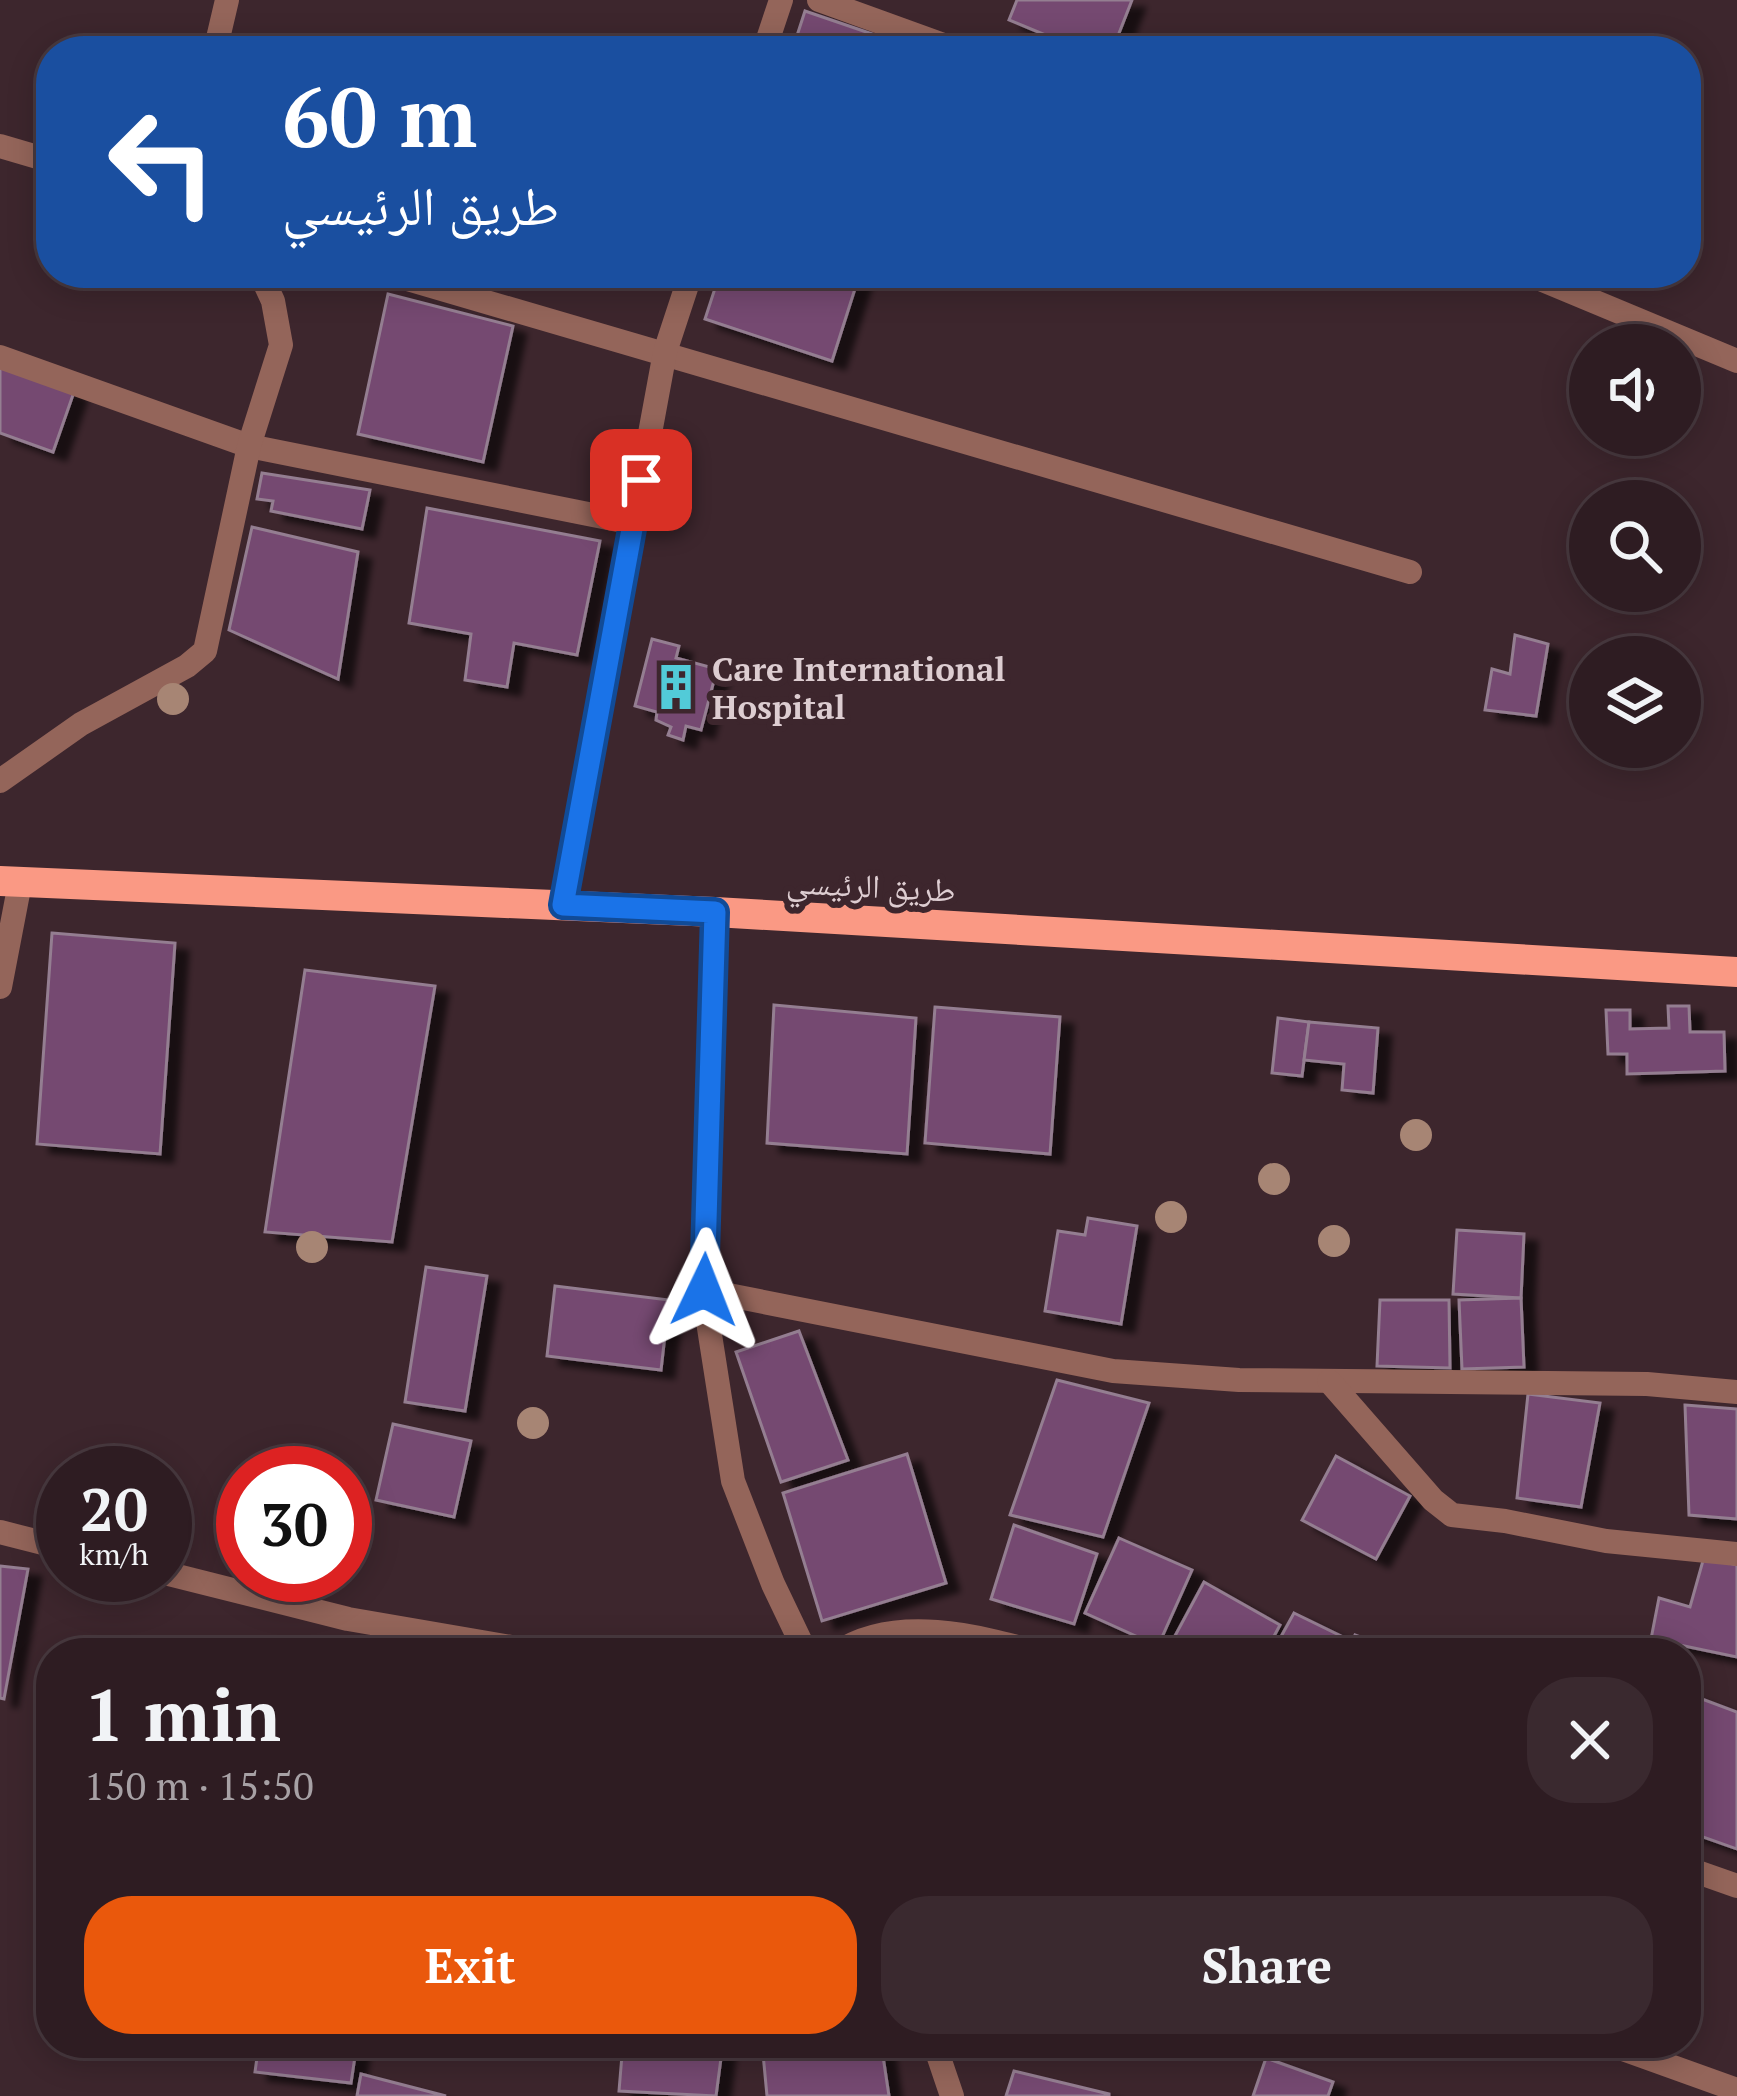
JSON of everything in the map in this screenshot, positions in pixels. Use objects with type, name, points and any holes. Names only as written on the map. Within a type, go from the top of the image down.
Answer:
[{"type":"main road","name":"طريق الرئيسي","points":[[10,882],[715,912],[1737,972]]},
{"type":"street","points":[[219,36],[227,0]]},
{"type":"street","points":[[769,36],[781,0]]},
{"type":"street","points":[[819,0],[919,36]]},
{"type":"street","points":[[0,146],[36,157]]},
{"type":"street","points":[[0,781],[81,724],[187,666],[205,651],[249,446],[281,345],[267,288]]},
{"type":"street","points":[[440,288],[1410,572]]},
{"type":"street","points":[[563,905],[665,352],[686,288]]},
{"type":"street","points":[[1562,288],[1737,361]]},
{"type":"street","points":[[0,357],[249,446],[633,523]]},
{"type":"street","points":[[0,987],[10,882]]},
{"type":"street","points":[[715,912],[704,1290],[733,1481],[799,1638]]},
{"type":"street","points":[[704,1290],[1113,1371],[1329,1381],[1647,1384],[1737,1392]]},
{"type":"street","points":[[1329,1381],[1433,1500],[1452,1515],[1606,1540],[1737,1554]]},
{"type":"street","points":[[0,1532],[36,1541]]},
{"type":"street","points":[[192,1580],[348,1619],[459,1638]]},
{"type":"street","points":[[881,1638],[950,1630],[981,1638]]},
{"type":"street","points":[[1701,1873],[1737,1886]]},
{"type":"street","points":[[939,2058],[952,2096]]},
{"type":"street","points":[[1648,2058],[1737,2090]]},
{"type":"building","points":[[1017,0],[1132,0],[1118,36],[1048,36],[1009,20]]},
{"type":"building","points":[[805,11],[878,36],[797,36]]},
{"type":"building","points":[[715,288],[855,288],[832,361],[705,319]]},
{"type":"building","points":[[388,294],[513,326],[483,462],[358,434]]},
{"type":"building","points":[[0,365],[74,392],[53,452],[0,433]]},
{"type":"building","points":[[262,473],[370,490],[362,529],[271,511],[273,501],[257,499]]},
{"type":"building","points":[[427,508],[600,541],[577,655],[514,643],[507,687],[465,680],[471,634],[409,623]]},
{"type":"building","points":[[252,527],[358,552],[338,679],[229,630]]},
{"type":"building","points":[[1515,635],[1548,644],[1536,716],[1485,710],[1492,669],[1510,674]]},
{"type":"building","name":"Care International Hospital","points":[[652,639],[679,646],[676,658],[717,669],[701,730],[686,726],[683,740],[668,735],[671,727],[656,720],[657,712],[635,706]]},
{"type":"building","points":[[52,933],[175,943],[160,1154],[37,1144]]},
{"type":"building","points":[[305,970],[435,986],[392,1242],[265,1232]]},
{"type":"building","points":[[774,1005],[916,1018],[907,1154],[767,1143]]},
{"type":"building","points":[[1668,1006],[1689,1006],[1690,1032],[1724,1032],[1725,1071],[1627,1074],[1627,1054],[1608,1054],[1606,1010],[1630,1010],[1630,1029],[1669,1028]]},
{"type":"building","points":[[935,1007],[1060,1017],[1050,1154],[925,1143]]},
{"type":"building","points":[[1278,1018],[1309,1022],[1302,1076],[1272,1073]]},
{"type":"building","points":[[1309,1022],[1378,1028],[1373,1093],[1342,1090],[1344,1064],[1304,1060]]},
{"type":"building","points":[[1088,1218],[1137,1226],[1121,1324],[1045,1311],[1058,1231],[1085,1235]]},
{"type":"building","points":[[1457,1230],[1524,1234],[1521,1298],[1453,1294]]},
{"type":"building","points":[[426,1267],[487,1276],[465,1411],[405,1402]]},
{"type":"building","points":[[555,1286],[669,1300],[661,1370],[547,1356]]},
{"type":"building","points":[[1521,1298],[1524,1367],[1462,1369],[1459,1300]]},
{"type":"building","points":[[1380,1300],[1449,1300],[1450,1368],[1377,1366]]},
{"type":"building","points":[[799,1331],[848,1460],[781,1482],[736,1352]]},
{"type":"building","points":[[1057,1380],[1149,1403],[1103,1537],[1010,1515]]},
{"type":"building","points":[[1528,1394],[1600,1403],[1581,1507],[1517,1498]]},
{"type":"building","points":[[1685,1405],[1737,1409],[1737,1519],[1689,1515]]},
{"type":"building","points":[[393,1424],[471,1441],[454,1517],[376,1500]]},
{"type":"building","points":[[907,1454],[946,1583],[822,1621],[783,1493]]},
{"type":"building","points":[[1336,1456],[1410,1496],[1376,1559],[1302,1520]]},
{"type":"building","points":[[1014,1525],[1097,1554],[1074,1624],[991,1599]]},
{"type":"building","points":[[1119,1538],[1192,1570],[1162,1638],[1140,1638],[1085,1613]]},
{"type":"building","points":[[1704,1557],[1737,1565],[1737,1657],[1701,1649],[1701,1638],[1651,1638],[1659,1598],[1690,1607]]},
{"type":"building","points":[[0,1566],[28,1569],[4,1699],[0,1698]]},
{"type":"building","points":[[1204,1582],[1280,1625],[1273,1638],[1174,1638]]},
{"type":"building","points":[[1294,1613],[1345,1638],[1280,1638]]},
{"type":"building","points":[[1701,1699],[1737,1712],[1737,1849],[1701,1836]]},
{"type":"building","points":[[257,2058],[355,2058],[351,2083],[255,2072]]},
{"type":"building","points":[[622,2058],[721,2058],[716,2096],[619,2091]]},
{"type":"building","points":[[763,2058],[883,2058],[889,2096],[767,2096]]},
{"type":"building","points":[[1266,2058],[1333,2082],[1328,2096],[1253,2096]]},
{"type":"building","points":[[1014,2071],[1109,2094],[1109,2096],[1006,2096]]},
{"type":"building","points":[[361,2074],[446,2096],[357,2096]]},
{"type":"place","name":"Care International Hospital","points":[[676,687]]},
{"type":"route","points":[[641,480],[563,905],[715,912],[704,1290]]}]
